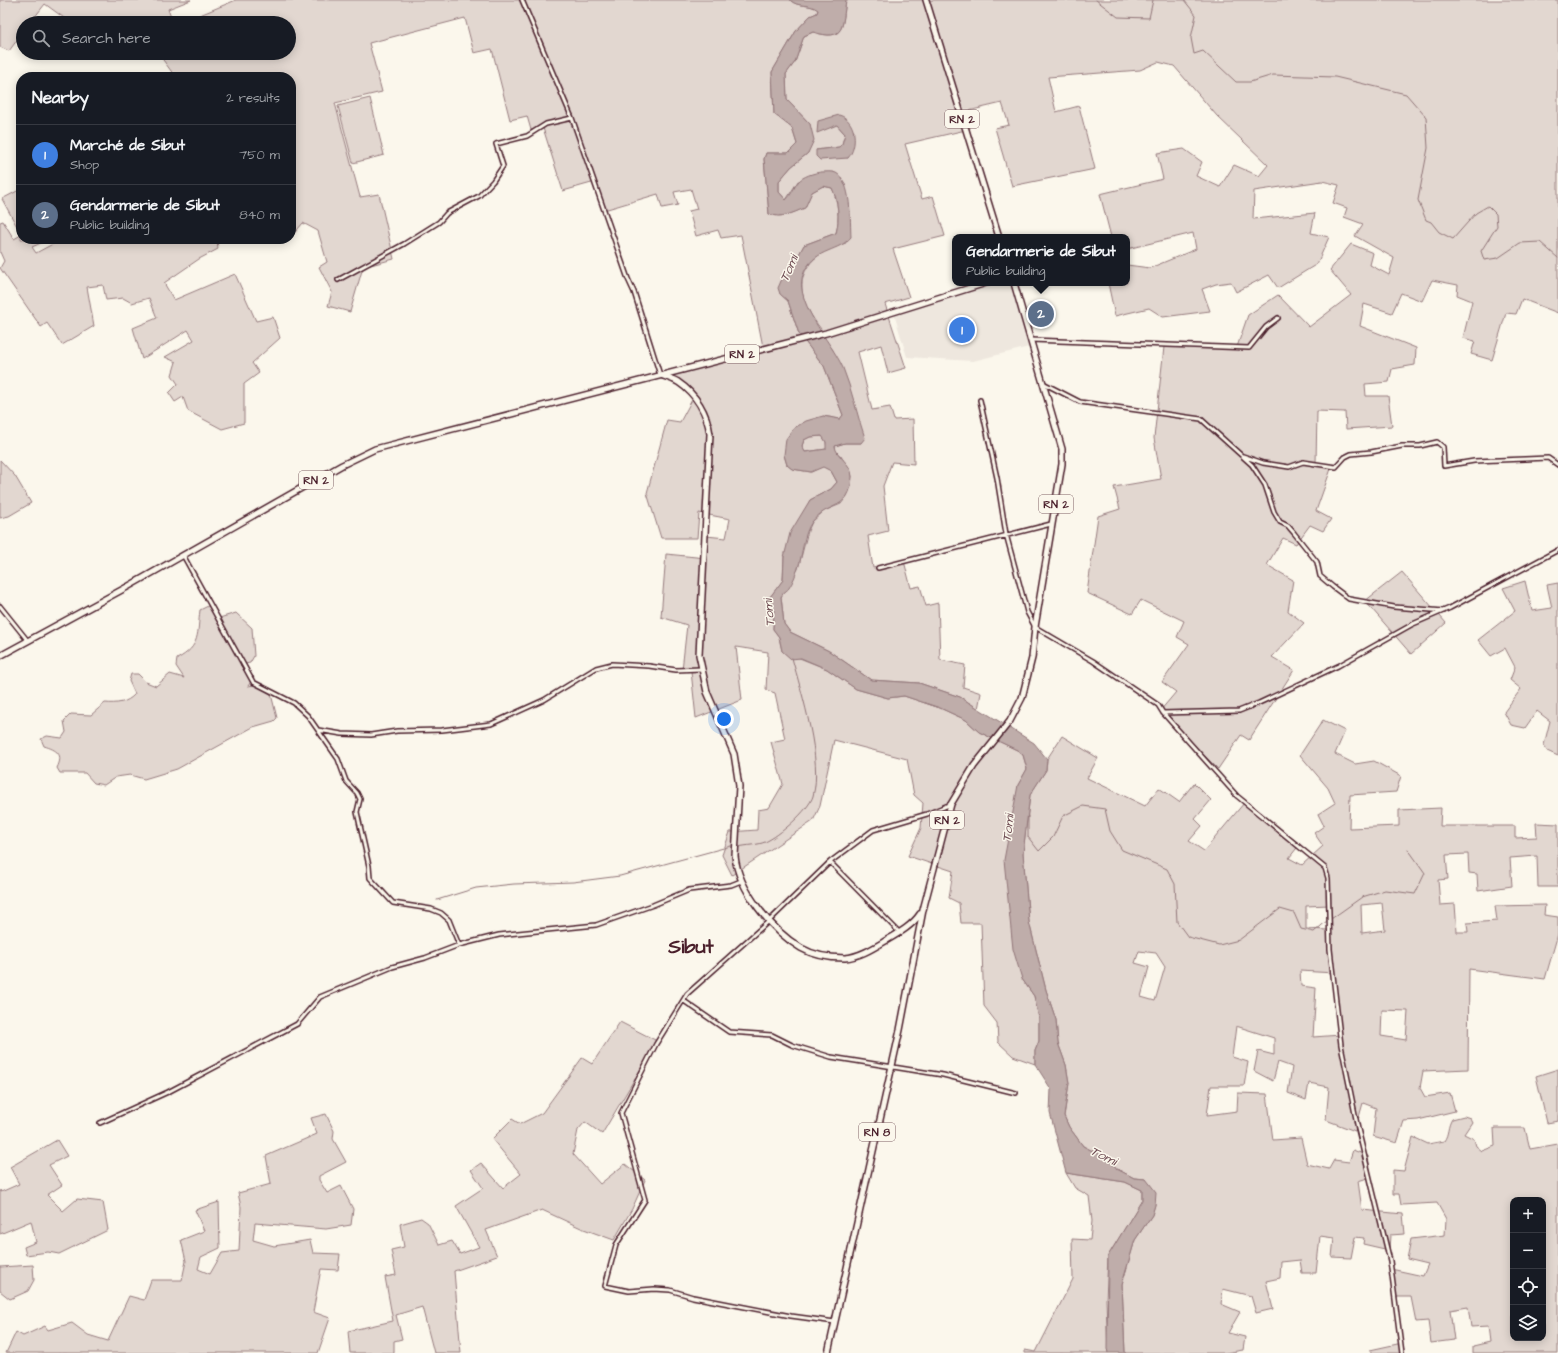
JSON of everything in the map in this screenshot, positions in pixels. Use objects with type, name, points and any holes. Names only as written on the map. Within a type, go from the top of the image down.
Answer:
[{"type":"main road","name":"RN 2","points":[[926,0],[998,234]]},
{"type":"main road","name":"RN 2","points":[[0,656],[342,465],[375,450],[660,375],[805,339],[976,286]]},
{"type":"main road","name":"RN 2","points":[[660,375],[678,382],[700,404],[708,419],[710,434],[699,655],[707,692],[734,754],[738,786],[735,856],[741,881],[746,892],[769,921],[800,948],[813,954],[836,958],[847,958],[861,954],[899,932],[917,919],[923,910],[951,804],[970,772],[1007,725],[1022,698],[1032,658],[1035,627],[1062,464],[1062,449],[1015,286]]},
{"type":"main road","name":"RN 8","points":[[828,1353],[892,1066],[923,910]]},
{"type":"street","points":[[522,0],[572,118],[628,279],[634,292],[660,375]]},
{"type":"street","points":[[338,280],[404,244],[439,222],[447,213],[478,196],[493,181],[503,166],[496,144],[527,136],[546,124],[572,118]]},
{"type":"street","points":[[1031,340],[1249,348],[1266,326],[1278,318]]},
{"type":"street","points":[[1042,383],[1080,402],[1201,419],[1232,449],[1252,465],[1265,485],[1274,512],[1280,522],[1288,526],[1294,533],[1317,562],[1320,576],[1333,587],[1350,599],[1394,607],[1444,611]]},
{"type":"street","points":[[980,400],[997,478],[1006,534],[1026,612],[1035,627],[1123,680],[1150,701],[1158,705],[1162,713],[1237,796],[1325,868],[1328,878],[1330,949],[1341,1045],[1358,1129],[1390,1261],[1402,1353]]},
{"type":"street","points":[[1232,449],[1245,457],[1263,463],[1289,467],[1303,462],[1336,466],[1351,454],[1372,452],[1402,446],[1420,446],[1437,442],[1443,447],[1444,466],[1474,461],[1548,458],[1558,464]]},
{"type":"street","points":[[878,568],[1006,534],[1051,524]]},
{"type":"street","points":[[1162,713],[1239,711],[1288,691],[1338,666],[1413,624],[1444,611],[1558,550]]},
{"type":"street","points":[[183,555],[253,682],[294,703],[308,716],[338,759],[346,781],[357,793],[360,799],[357,812],[369,866],[370,878],[393,903],[431,908],[441,913],[449,920],[459,945]]},
{"type":"street","points":[[0,606],[28,641]]},
{"type":"street","points":[[318,730],[342,734],[371,735],[397,731],[442,730],[490,724],[544,700],[573,681],[602,667],[612,664],[649,666],[676,670],[701,669]]},
{"type":"street","points":[[834,1322],[792,1316],[693,1297],[670,1290],[654,1289],[629,1291],[605,1286],[616,1245],[645,1200],[622,1113],[656,1044],[687,994],[769,921],[830,862],[873,830],[926,814],[951,804]]},
{"type":"street","points":[[830,862],[899,932]]},
{"type":"street","points":[[100,1123],[168,1092],[297,1024],[320,997],[392,967],[425,958],[459,945],[499,935],[596,925],[653,905],[689,890],[731,885],[741,881]]},
{"type":"street","points":[[684,1001],[729,1032],[772,1035],[792,1045],[831,1057],[943,1075],[1016,1093]]},
{"type":"shaded area","points":[[0,0],[191,0],[168,9],[170,16],[61,16],[45,4],[36,16],[16,16],[16,42],[9,51],[0,47]]},
{"type":"shaded area","points":[[236,0],[790,0],[796,4],[811,6],[818,9],[817,13],[810,16],[796,31],[772,72],[774,114],[792,128],[797,144],[788,153],[766,153],[764,159],[769,214],[783,216],[804,208],[812,192],[823,186],[832,188],[836,198],[838,216],[836,233],[804,245],[789,273],[781,281],[780,294],[788,301],[799,334],[824,366],[843,415],[840,419],[823,416],[784,455],[787,465],[792,469],[811,472],[823,466],[831,471],[837,482],[831,489],[810,500],[784,557],[783,580],[770,597],[774,611],[773,629],[779,637],[782,651],[827,669],[856,689],[888,698],[904,696],[940,708],[966,720],[979,732],[1017,750],[1023,755],[1027,769],[1018,785],[1022,979],[1034,996],[1039,1018],[1039,1041],[1035,1051],[1035,1064],[1013,1056],[998,1042],[997,1023],[984,1006],[981,923],[961,923],[959,903],[949,898],[953,871],[908,856],[921,828],[923,803],[914,795],[907,759],[834,740],[820,806],[813,821],[732,875],[722,855],[730,832],[757,830],[758,810],[769,808],[783,784],[771,742],[785,739],[775,693],[766,690],[768,652],[736,647],[742,700],[696,718],[691,671],[682,670],[687,625],[661,617],[666,554],[706,558],[706,536],[726,538],[730,519],[699,513],[697,538],[661,538],[647,493],[667,420],[680,422],[694,396],[671,374],[764,352],[741,235],[721,238],[718,230],[696,236],[689,211],[697,209],[691,189],[674,192],[678,205],[662,208],[658,194],[604,210],[595,182],[563,191],[543,128],[531,130],[527,116],[510,120],[492,49],[474,53],[465,18],[369,43],[382,92],[335,103],[360,197],[379,194],[394,259],[363,267],[350,312],[328,306],[332,292],[319,267],[327,262],[318,231],[303,223],[296,231],[296,72],[172,72],[163,60],[296,60],[296,16],[198,16]]},
{"type":"shaded area","points":[[790,0],[846,0],[843,24],[840,30],[832,35],[824,35],[813,32],[804,36],[795,62],[786,74],[787,100],[810,124],[814,140],[808,153],[791,167],[779,181],[779,192],[786,200],[800,180],[809,175],[821,172],[836,173],[841,177],[845,184],[848,193],[851,237],[846,242],[822,254],[810,263],[805,270],[802,281],[803,293],[807,306],[843,368],[865,438],[861,443],[845,443],[835,446],[838,454],[847,464],[851,472],[852,477],[850,488],[843,501],[818,515],[809,527],[800,562],[792,583],[781,597],[784,624],[790,632],[829,651],[871,680],[919,683],[960,697],[1034,743],[1047,759],[1046,770],[1030,795],[1023,853],[1029,922],[1046,990],[1056,1020],[1058,1043],[1066,1065],[1069,1083],[1064,1116],[1069,1127],[1083,1146],[1110,1160],[1117,1169],[1134,1178],[1146,1179],[1156,1192],[1155,1205],[1152,1215],[1135,1240],[1122,1284],[1125,1353],[1108,1353],[1107,1348],[1108,1256],[1142,1200],[1142,1190],[1125,1182],[1066,1173],[1050,1113],[1051,1089],[1035,1064],[1035,1051],[1039,1041],[1039,1018],[1034,996],[1022,979],[1013,949],[1004,860],[1018,785],[1027,769],[1023,755],[1017,750],[979,732],[966,720],[940,708],[904,696],[888,698],[856,689],[827,669],[801,658],[791,659],[782,651],[779,637],[773,629],[774,611],[770,597],[783,580],[784,557],[790,533],[810,500],[831,489],[837,482],[831,471],[823,467],[811,472],[792,469],[787,465],[784,455],[786,439],[794,428],[806,421],[823,416],[840,419],[843,415],[824,366],[799,334],[788,301],[780,294],[778,288],[781,281],[789,273],[804,245],[836,233],[838,216],[834,193],[832,188],[823,186],[812,192],[805,208],[783,216],[769,214],[764,159],[766,153],[788,153],[797,144],[792,128],[774,114],[772,72],[796,31],[810,16],[817,13],[818,10]],"holes":[[[822,436],[826,442],[826,449],[805,452],[802,446],[804,440],[810,437]]]},
{"type":"shaded area","points":[[846,0],[1558,0],[1558,313],[1522,299],[1516,314],[1506,313],[1492,360],[1471,354],[1475,341],[1463,338],[1472,301],[1457,295],[1458,285],[1432,280],[1422,301],[1401,293],[1392,313],[1364,304],[1360,326],[1416,348],[1415,365],[1392,369],[1389,382],[1365,384],[1366,396],[1388,396],[1392,426],[1346,429],[1345,412],[1317,411],[1316,463],[1332,466],[1316,511],[1331,519],[1323,531],[1310,525],[1296,544],[1283,538],[1267,565],[1293,580],[1288,611],[1304,623],[1272,657],[1294,670],[1249,740],[1241,735],[1218,769],[1160,711],[1176,692],[1162,682],[1189,644],[1177,637],[1184,621],[1141,600],[1132,614],[1087,593],[1098,516],[1120,509],[1114,487],[1161,479],[1154,438],[1164,347],[1237,347],[1248,315],[1278,295],[1309,327],[1351,295],[1330,270],[1351,244],[1373,253],[1370,265],[1389,275],[1394,258],[1355,236],[1363,224],[1344,217],[1347,208],[1333,203],[1339,185],[1322,181],[1254,191],[1253,219],[1315,213],[1311,233],[1329,237],[1317,264],[1278,288],[1269,275],[1236,292],[1231,282],[1216,284],[1202,289],[1210,311],[1163,317],[1149,308],[1115,316],[1109,286],[1130,286],[1130,265],[1150,268],[1196,249],[1193,233],[1130,248],[1130,234],[1110,234],[1100,194],[1163,179],[1157,153],[1184,149],[1202,162],[1196,176],[1220,187],[1234,165],[1259,176],[1268,165],[1217,116],[1174,66],[1158,62],[1140,70],[1048,77],[1056,112],[1079,106],[1095,169],[1012,186],[995,128],[1009,125],[1002,103],[964,112],[970,129],[905,144],[922,199],[933,196],[945,236],[893,249],[909,297],[885,304],[906,368],[888,373],[881,345],[858,352],[872,410],[890,407],[894,420],[913,419],[914,464],[892,462],[883,486],[888,531],[868,536],[873,568],[904,561],[911,588],[920,586],[926,606],[938,603],[940,660],[965,665],[963,687],[981,693],[978,709],[960,697],[919,683],[871,680],[829,651],[790,632],[784,624],[781,597],[798,569],[808,531],[812,522],[824,511],[841,504],[847,496],[852,476],[841,456],[835,451],[835,446],[845,443],[861,443],[833,350],[825,340],[822,330],[808,310],[802,290],[802,281],[805,271],[811,263],[823,252],[846,243],[845,183],[798,181],[786,200],[779,192],[779,181],[791,167],[808,153],[810,124],[787,100],[786,74],[795,62],[804,36],[813,32],[824,35],[832,35],[840,30],[843,24]],"holes":[[[837,125],[854,131],[848,158],[816,150],[839,147],[842,144],[845,134]]]},
{"type":"shaded area","points":[[370,98],[384,155],[353,163],[338,106]]},
{"type":"shaded area","points":[[839,115],[849,122],[854,134],[851,153],[848,158],[820,160],[816,156],[816,150],[839,147],[842,144],[845,134],[837,125],[817,133],[818,121]]},
{"type":"shaded area","points":[[16,192],[16,225],[2,199]]},
{"type":"shaded area","points":[[3,221],[14,239],[16,238],[16,244],[39,244],[32,247],[36,253],[53,244],[218,244],[218,249],[199,259],[164,283],[174,300],[235,274],[256,321],[273,317],[280,338],[252,363],[259,373],[244,384],[244,423],[222,429],[188,411],[183,397],[175,402],[169,393],[178,384],[172,375],[176,362],[165,357],[194,340],[188,330],[142,359],[133,328],[157,318],[149,298],[132,303],[123,298],[106,300],[103,285],[87,287],[94,326],[62,345],[47,323],[41,327],[0,268],[4,261],[0,252],[0,222]]},
{"type":"shaded area","points":[[984,286],[1014,286],[1029,347],[973,361],[907,357],[894,314]]},
{"type":"shaded area","points":[[823,436],[827,449],[804,452],[802,446],[804,440],[810,437]]},
{"type":"shaded area","points":[[0,460],[15,476],[31,503],[9,516],[0,518]]},
{"type":"shaded area","points":[[1402,572],[1446,623],[1411,654],[1365,601]]},
{"type":"shaded area","points":[[1525,581],[1532,611],[1552,608],[1547,585],[1558,583],[1558,756],[1547,751],[1544,745],[1550,721],[1537,711],[1525,728],[1511,725],[1504,712],[1521,689],[1510,680],[1515,667],[1505,648],[1491,656],[1478,640],[1515,611],[1503,588]]},
{"type":"shaded area","points":[[210,605],[215,609],[214,616],[216,619],[236,613],[252,628],[254,656],[250,663],[240,665],[254,677],[248,686],[255,685],[271,694],[277,718],[274,721],[253,727],[177,769],[144,779],[130,775],[116,777],[104,785],[94,783],[85,773],[60,773],[57,768],[60,759],[58,753],[44,746],[41,739],[47,736],[62,738],[66,732],[64,721],[71,714],[91,715],[105,703],[122,702],[132,697],[135,694],[129,681],[131,674],[138,674],[146,682],[156,686],[170,674],[184,678],[176,666],[177,659],[185,654],[194,644],[198,633],[200,610]]},
{"type":"shaded area","points":[[1323,720],[1345,731],[1335,754],[1355,764],[1374,761],[1401,776],[1396,792],[1350,795],[1349,828],[1399,826],[1399,810],[1441,808],[1440,826],[1515,826],[1515,838],[1537,837],[1536,823],[1558,824],[1558,887],[1538,887],[1537,856],[1510,858],[1512,886],[1478,891],[1477,874],[1469,873],[1468,854],[1446,855],[1448,879],[1438,880],[1440,905],[1455,904],[1457,932],[1468,932],[1467,923],[1497,921],[1495,906],[1545,905],[1544,915],[1558,917],[1558,934],[1545,979],[1469,969],[1468,1069],[1423,1071],[1420,1088],[1425,1097],[1450,1093],[1455,1111],[1418,1120],[1404,1121],[1397,1143],[1373,1136],[1376,1108],[1363,1103],[1355,1131],[1326,1120],[1329,1087],[1309,1083],[1306,1100],[1288,1093],[1292,1067],[1278,1062],[1273,1081],[1254,1071],[1258,1051],[1274,1055],[1274,1038],[1236,1026],[1232,1057],[1248,1062],[1244,1086],[1211,1086],[1207,1115],[1237,1111],[1238,1093],[1267,1094],[1273,1140],[1301,1138],[1307,1164],[1329,1169],[1334,1160],[1349,1162],[1353,1150],[1368,1156],[1371,1177],[1358,1181],[1362,1210],[1403,1214],[1405,1234],[1390,1235],[1389,1250],[1363,1244],[1364,1238],[1355,1237],[1351,1258],[1332,1257],[1334,1238],[1320,1236],[1316,1273],[1302,1273],[1300,1260],[1281,1262],[1280,1278],[1266,1281],[1273,1309],[1256,1313],[1251,1296],[1223,1289],[1221,1304],[1240,1312],[1228,1333],[1245,1337],[1243,1350],[1225,1353],[1125,1353],[1122,1284],[1135,1240],[1152,1215],[1155,1204],[1146,1179],[1134,1178],[1117,1169],[1110,1160],[1083,1146],[1069,1127],[1064,1116],[1069,1083],[1066,1065],[1058,1043],[1056,1020],[1046,990],[1029,922],[1023,853],[1030,795],[1046,770],[1047,759],[1062,736],[1098,758],[1087,778],[1145,806],[1159,788],[1179,802],[1194,783],[1211,800],[1195,819],[1202,826],[1189,841],[1204,851],[1244,803],[1300,844],[1289,858],[1302,865],[1323,846],[1314,833],[1324,826],[1318,814],[1335,803],[1328,788],[1300,755]],"holes":[[[1382,903],[1385,930],[1362,933],[1361,905]],[[1329,905],[1328,930],[1306,929],[1306,906]],[[1139,951],[1156,953],[1165,967],[1155,1001],[1141,997],[1149,967],[1135,963]],[[1300,971],[1334,973],[1341,1035],[1313,1037],[1316,988],[1301,986]],[[1382,1010],[1408,1011],[1406,1040],[1381,1036]]]},
{"type":"shaded area","points":[[620,1022],[657,1041],[602,1134],[585,1122],[578,1130],[573,1154],[600,1184],[625,1164],[645,1180],[632,1209],[614,1240],[581,1228],[542,1210],[486,1230],[497,1256],[454,1271],[461,1353],[434,1353],[422,1307],[396,1315],[402,1339],[394,1341],[394,1353],[350,1353],[348,1331],[393,1321],[385,1277],[396,1275],[391,1250],[404,1247],[400,1224],[421,1218],[428,1223],[439,1245],[452,1241],[460,1254],[479,1247],[456,1206],[483,1188],[471,1170],[481,1163],[503,1188],[521,1174],[492,1139],[512,1119],[520,1124],[542,1113],[582,1058],[592,1064]]},
{"type":"shaded area","points":[[1558,1069],[1558,1121],[1547,1123],[1536,1076]]},
{"type":"shaded area","points":[[326,1114],[334,1131],[333,1139],[346,1162],[319,1176],[319,1180],[327,1193],[341,1186],[353,1209],[351,1225],[326,1229],[255,1223],[253,1240],[274,1246],[310,1240],[313,1253],[340,1254],[338,1270],[321,1269],[313,1312],[330,1318],[318,1353],[6,1353],[16,1332],[23,1336],[45,1326],[48,1330],[72,1323],[88,1335],[108,1341],[129,1296],[144,1300],[151,1280],[182,1280],[186,1261],[181,1240],[204,1231],[195,1210],[219,1202],[220,1248],[201,1257],[198,1269],[210,1274],[222,1253],[239,1251],[241,1207],[238,1193],[271,1184],[266,1156],[317,1134],[311,1118]]},
{"type":"shaded area","points":[[1464,1116],[1470,1118],[1472,1122],[1464,1134],[1474,1139],[1476,1146],[1482,1151],[1495,1146],[1494,1128],[1525,1128],[1530,1149],[1558,1144],[1558,1353],[1473,1353],[1473,1346],[1490,1342],[1488,1326],[1471,1327],[1468,1307],[1450,1310],[1454,1340],[1431,1343],[1428,1321],[1416,1322],[1411,1297],[1394,1297],[1391,1269],[1423,1276],[1428,1264],[1407,1259],[1411,1239],[1445,1235],[1446,1219],[1437,1203],[1401,1205],[1399,1194],[1393,1194],[1393,1170],[1404,1171],[1413,1137],[1428,1144],[1444,1141],[1447,1136],[1452,1119]]},
{"type":"shaded area","points":[[57,1140],[67,1156],[49,1165],[62,1185],[47,1195],[63,1211],[77,1199],[103,1202],[108,1230],[59,1254],[48,1252],[26,1255],[24,1247],[36,1242],[31,1221],[0,1234],[0,1190],[1,1192],[19,1184],[10,1167]]},
{"type":"shaded area","points":[[1066,1173],[1125,1182],[1142,1190],[1142,1200],[1108,1256],[1106,1300],[1108,1353],[1025,1353],[1025,1350],[1036,1352],[1073,1279],[1072,1239],[1090,1240],[1092,1221],[1089,1196],[1075,1188]]},
{"type":"shaded area","points":[[33,1265],[34,1280],[28,1291],[10,1299],[0,1291],[0,1267]]},
{"type":"shaded area","points":[[1402,1343],[1405,1353],[1371,1353],[1370,1350]]},
{"type":"waterway","points":[[1096,0],[1118,17],[1149,18],[1153,0]]},
{"type":"waterway","points":[[1184,0],[1196,15],[1191,38],[1194,54],[1203,51],[1236,82],[1250,82],[1273,75],[1335,77],[1406,94],[1426,117],[1428,148],[1418,200],[1426,220],[1431,222],[1439,232],[1453,239],[1476,213],[1488,206],[1496,214],[1497,226],[1481,251],[1484,260],[1498,258],[1520,243],[1540,242],[1558,258]]},
{"type":"waterway","points":[[738,847],[762,843],[771,839],[800,815],[813,796],[815,781],[813,746],[806,708],[792,658]]},
{"type":"waterway","points":[[1028,816],[1028,837],[1039,851],[1053,837],[1063,816],[1083,806],[1105,809],[1110,831],[1122,850],[1167,869],[1175,884],[1177,922],[1188,937],[1219,945],[1239,940],[1280,909],[1294,913],[1301,929],[1314,932],[1328,920]]},
{"type":"waterway","points":[[437,900],[476,888],[514,884],[573,882],[620,876],[731,846]]},
{"type":"waterway","points":[[1331,919],[1362,897],[1385,890],[1415,894],[1425,873],[1408,849]]},
{"type":"place","name":"Gendarmerie de Sibut","points":[[1041,314]]},
{"type":"place","name":"Marché de Sibut","points":[[962,330]]},
{"type":"district","name":"Sibut","points":[[691,946]]},
{"type":"water label","name":"Tomi","points":[[788,268]]},
{"type":"water label","name":"Tomi","points":[[768,613]]},
{"type":"water label","name":"Tomi","points":[[1007,828]]},
{"type":"water label","name":"Tomi","points":[[1104,1155]]}]
